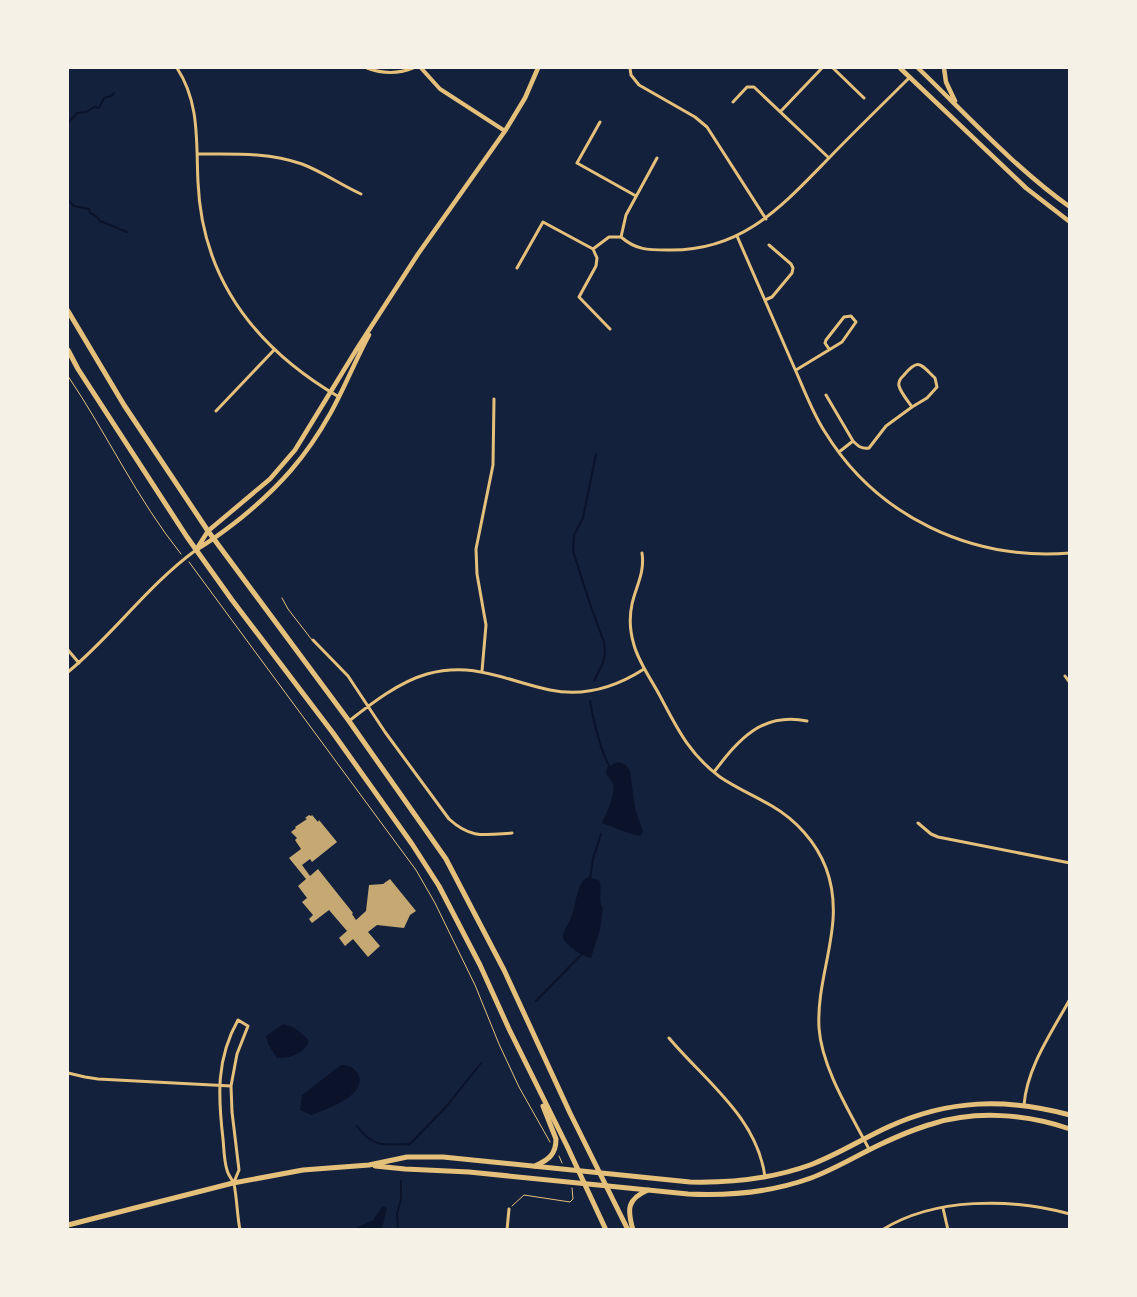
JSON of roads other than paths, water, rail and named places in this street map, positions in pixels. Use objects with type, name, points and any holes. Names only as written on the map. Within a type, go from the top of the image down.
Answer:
[{"type":"main road","points":[[196,550],[208,531],[253,494],[283,466],[310,428],[381,312],[448,210],[505,131],[524,98],[538,68]]},
{"type":"main road","points":[[900,68],[1019,182],[1070,222]]},
{"type":"main road","points":[[910,77],[919,68],[1019,164],[1070,207]]},
{"type":"main road","points":[[944,68],[946,82],[956,105]]},
{"type":"main road","points":[[68,310],[124,405],[208,531],[348,721],[446,859],[504,970],[628,1230]]},
{"type":"main road","points":[[196,550],[215,539],[274,490],[291,472],[311,446],[340,397],[381,312]]},
{"type":"main road","points":[[68,350],[69,357],[196,550],[333,734],[426,864],[480,965],[606,1230]]},
{"type":"main road","points":[[535,1166],[547,1161],[552,1155],[556,1144],[556,1139],[538,1088]]},
{"type":"main road","points":[[68,1225],[234,1183],[303,1170],[370,1165],[408,1158],[443,1157],[690,1182],[752,1180],[808,1165],[829,1157],[910,1118],[951,1107],[995,1103],[1024,1105],[1070,1115]]},
{"type":"main road","points":[[370,1165],[405,1170],[469,1172],[648,1190],[719,1195],[752,1192],[810,1178],[914,1130],[934,1123],[971,1116],[1019,1117],[1041,1120],[1070,1129]]},
{"type":"main road","points":[[633,1230],[629,1206],[639,1194],[648,1190]]},
{"type":"street","points":[[177,68],[186,84],[192,101],[197,131],[201,213],[215,262],[240,310],[274,350],[306,375],[340,397]]},
{"type":"street","points":[[367,68],[390,73],[413,68]]},
{"type":"street","points":[[421,68],[440,89],[505,131]]},
{"type":"street","points":[[630,68],[631,75],[639,85],[694,117],[707,127],[766,219]]},
{"type":"street","points":[[781,111],[822,68]]},
{"type":"street","points":[[833,68],[864,98]]},
{"type":"street","points":[[593,249],[609,237],[621,237],[637,247],[672,250],[711,244],[737,236],[766,219],[796,192],[910,77]]},
{"type":"street","points":[[733,102],[747,87],[751,86],[757,89],[829,158]]},
{"type":"street","points":[[600,122],[577,163],[636,196]]},
{"type":"street","points":[[198,154],[252,154],[294,162],[313,169],[361,194]]},
{"type":"street","points":[[621,237],[626,215],[657,158]]},
{"type":"street","points":[[517,268],[543,222],[593,249],[597,258],[596,266],[579,296],[610,329]]},
{"type":"street","points":[[737,236],[815,413],[839,452],[862,480],[888,503],[942,534],[976,545],[1015,553],[1034,555],[1070,553]]},
{"type":"street","points":[[765,300],[772,297],[792,273],[793,268],[791,264],[769,245]]},
{"type":"street","points":[[796,370],[842,342],[854,327],[855,320],[851,316],[844,317],[826,340],[828,349]]},
{"type":"street","points":[[216,410],[274,350]]},
{"type":"street","points":[[826,395],[853,441],[864,449],[869,448],[886,426],[912,406],[927,398],[937,386],[935,378],[921,365],[916,364],[900,380],[899,384],[912,406]]},
{"type":"street","points":[[482,671],[486,625],[477,574],[476,549],[493,465],[494,399]]},
{"type":"street","points":[[839,452],[853,441]]},
{"type":"street","points":[[68,672],[92,651],[131,609],[196,550]]},
{"type":"street","points":[[642,554],[643,570],[632,606],[630,624],[634,646],[684,740],[696,756],[714,772],[743,791],[771,805],[790,819],[811,840],[825,866],[832,890],[834,917],[820,1000],[820,1038],[832,1074],[870,1150]]},
{"type":"street","points":[[313,640],[348,676],[438,805],[460,828],[482,835],[512,833]]},
{"type":"street","points":[[68,650],[79,662]]},
{"type":"street","points":[[348,721],[398,688],[427,674],[451,670],[482,671],[550,690],[576,692],[612,686],[645,669]]},
{"type":"street","points":[[1065,676],[1070,683]]},
{"type":"street","points":[[714,772],[728,753],[744,737],[760,726],[783,719],[807,721]]},
{"type":"street","points":[[918,823],[931,834],[938,837],[1070,863]]},
{"type":"street","points":[[1024,1105],[1025,1095],[1034,1068],[1070,999]]},
{"type":"street","points":[[234,1183],[239,1170],[232,1112],[232,1086],[237,1054],[248,1026],[238,1020],[231,1032],[225,1051],[219,1086],[226,1170],[234,1183],[240,1230]]},
{"type":"street","points":[[669,1038],[730,1102],[746,1124],[759,1152],[765,1177]]},
{"type":"street","points":[[68,1073],[85,1078],[232,1086]]},
{"type":"street","points":[[882,1230],[907,1217],[943,1208],[986,1203],[1044,1208],[1070,1214]]},
{"type":"street","points":[[943,1208],[948,1230]]},
{"type":"street","points":[[507,1230],[509,1209]]},
{"type":"lane","points":[[282,598],[288,609],[313,640]]},
{"type":"water","points":[[618,762],[626,765],[630,771],[635,808],[643,832],[640,836],[602,823],[614,788],[612,781],[606,774],[607,767]]},
{"type":"water","points":[[588,877],[599,880],[600,902],[603,908],[600,930],[591,958],[576,951],[563,938],[580,886],[583,880]]},
{"type":"water","points":[[283,1024],[291,1026],[309,1041],[307,1046],[296,1055],[277,1058],[268,1044],[266,1036]]},
{"type":"water","points":[[341,1065],[351,1067],[358,1074],[360,1082],[352,1095],[335,1105],[311,1115],[300,1110],[302,1095]]},
{"type":"water","points":[[383,1206],[387,1208],[382,1229],[354,1229],[373,1220]]},
{"type":"waterway","points":[[68,123],[77,113],[86,112],[94,107],[99,108],[104,98],[114,93]]},
{"type":"waterway","points":[[68,200],[74,206],[89,209],[90,213],[100,221],[127,232]]},
{"type":"waterway","points":[[594,681],[603,663],[605,653],[604,642],[573,551],[574,535],[583,518],[596,454]]},
{"type":"waterway","points":[[590,701],[600,743],[610,768]]},
{"type":"waterway","points":[[590,879],[593,859],[601,834]]},
{"type":"waterway","points":[[536,1001],[583,953]]},
{"type":"waterway","points":[[409,1145],[446,1107],[481,1063]]},
{"type":"waterway","points":[[357,1126],[374,1142],[386,1145],[409,1144]]},
{"type":"waterway","points":[[398,1230],[397,1213],[401,1199],[401,1181]]}]
